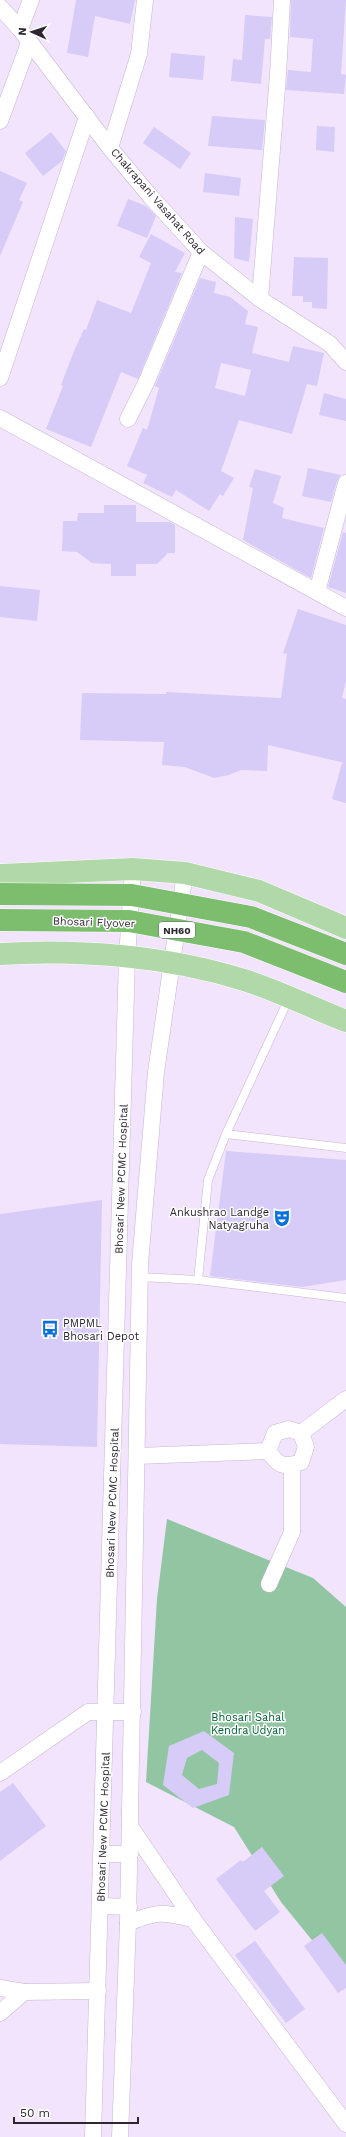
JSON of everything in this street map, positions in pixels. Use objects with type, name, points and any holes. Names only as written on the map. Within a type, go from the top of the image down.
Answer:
[{"type":"highway","name":"NH60","points":[[0,894],[132,895],[251,917],[346,954]]},
{"type":"highway","name":"Bhosari Flyover","points":[[0,920],[129,921],[152,925],[244,942],[346,982]]},
{"type":"main road","points":[[0,875],[133,869],[185,873],[259,891],[346,928]]},
{"type":"main road","points":[[0,954],[77,953],[144,957],[244,980],[346,1021]]},
{"type":"street","points":[[20,30],[31,0]]},
{"type":"street","points":[[110,148],[139,54],[145,0]]},
{"type":"street","points":[[260,299],[278,75],[282,0]]},
{"type":"street","name":"Chakrapani Vasahat Road","points":[[0,7],[20,30],[110,148],[150,196],[201,252],[260,299],[330,344],[346,362]]},
{"type":"street","points":[[0,121],[29,43]]},
{"type":"street","points":[[0,378],[87,117]]},
{"type":"street","points":[[128,419],[146,383],[201,252]]},
{"type":"street","points":[[0,418],[346,608]]},
{"type":"street","points":[[317,592],[346,483]]},
{"type":"street","name":"Bhosari New PCMC Hospital","points":[[93,2137],[101,1906],[127,956],[133,869]]},
{"type":"street","name":"Bhosari New PCMC Hospital","points":[[120,2137],[129,1908],[140,1277],[159,1043],[173,964],[185,873]]},
{"type":"street","points":[[301,1433],[346,1399]]},
{"type":"street","points":[[268,1451],[275,1433],[289,1429],[301,1433]]},
{"type":"street","points":[[268,1451],[277,1463],[287,1466],[301,1462],[306,1447],[301,1433]]},
{"type":"street","points":[[137,1456],[268,1451]]},
{"type":"street","points":[[269,1584],[292,1532],[292,1465]]},
{"type":"street","points":[[0,1773],[88,1712],[133,1712]]},
{"type":"street","points":[[130,1826],[193,1919],[346,2124]]},
{"type":"street","points":[[102,1854],[130,1854]]},
{"type":"street","points":[[101,1906],[129,1908]]},
{"type":"street","points":[[128,1923],[148,1916],[165,1913],[193,1919]]},
{"type":"street","points":[[0,1988],[24,1992],[98,1991]]},
{"type":"street","points":[[0,2013],[24,1992]]},
{"type":"lane","points":[[198,1280],[208,1180],[226,1134],[289,998]]},
{"type":"lane","points":[[226,1134],[346,1148]]},
{"type":"lane","points":[[140,1277],[198,1280],[346,1298]]},
{"type":"green space","name":"Bhosari Sahal Kendra Udyan","points":[[167,1519],[313,1578],[346,1607],[346,1982],[281,1902],[234,1827],[146,1782],[157,1599]]},
{"type":"building","points":[[76,0],[135,0],[130,24],[95,16],[88,57],[67,53]]},
{"type":"building","points":[[291,0],[346,0],[341,74],[346,75],[344,94],[286,90],[288,70],[311,72],[313,39],[290,37]]},
{"type":"building","points":[[245,15],[272,17],[270,39],[265,39],[261,84],[231,81],[233,59],[242,60]]},
{"type":"building","points":[[171,53],[205,56],[203,80],[169,77]]},
{"type":"building","points":[[212,116],[265,120],[262,150],[208,146]]},
{"type":"building","points":[[317,126],[335,127],[334,152],[316,150]]},
{"type":"building","points":[[154,127],[191,153],[180,169],[143,143]]},
{"type":"building","points":[[51,132],[66,151],[62,161],[43,176],[25,153]]},
{"type":"building","points":[[0,171],[27,183],[19,200],[23,202],[0,256]]},
{"type":"building","points":[[205,173],[241,178],[239,196],[203,192]]},
{"type":"building","points":[[128,199],[146,206],[156,216],[147,238],[117,226]]},
{"type":"building","points":[[235,217],[253,219],[249,262],[234,258]]},
{"type":"building","points":[[151,234],[185,253],[175,272],[182,273],[138,379],[121,372],[91,447],[46,429],[63,386],[61,385],[74,351],[84,329],[86,330],[97,300],[131,313],[151,263],[139,257]]},
{"type":"building","points":[[294,257],[328,258],[327,309],[312,308],[312,302],[303,302],[303,296],[292,296]]},
{"type":"building","points":[[200,278],[216,282],[214,293],[230,297],[248,311],[245,324],[258,327],[252,353],[289,362],[293,346],[324,353],[317,386],[307,384],[292,434],[239,420],[221,471],[234,478],[223,496],[220,494],[209,511],[176,490],[172,497],[143,483],[147,475],[127,466],[143,428],[147,430],[159,388],[155,386]],"holes":[[[221,363],[251,370],[245,396],[215,388]]]},
{"type":"building","points":[[324,393],[346,399],[346,421],[319,415]]},
{"type":"building","points":[[308,468],[341,475],[337,481],[331,502],[302,496]]},
{"type":"building","points":[[255,469],[281,476],[273,503],[284,508],[282,518],[324,528],[311,578],[243,540],[253,488],[249,487]]},
{"type":"building","points":[[104,505],[136,505],[136,522],[170,522],[175,525],[175,553],[168,553],[157,564],[136,564],[136,576],[111,576],[111,564],[92,563],[77,552],[62,551],[63,521],[77,521],[78,513],[104,513]]},
{"type":"building","points":[[343,532],[346,533],[346,593],[328,587]]},
{"type":"building","points":[[0,586],[40,590],[37,621],[0,617]]},
{"type":"building","points":[[298,609],[346,625],[346,681],[342,698],[346,699],[346,803],[332,799],[342,763],[345,763],[268,745],[267,771],[241,770],[229,775],[214,778],[185,767],[162,765],[164,742],[80,740],[82,693],[166,694],[166,692],[281,698],[287,654],[283,653]]},
{"type":"building","name":"Ankushrao Landge Natyagruha","points":[[226,1151],[346,1160],[346,1280],[302,1287],[210,1276]]},
{"type":"building","name":"PMPML Bhosari Depot","points":[[102,1200],[97,1447],[0,1444],[0,1214]]},
{"type":"building","points":[[204,1731],[234,1753],[229,1795],[193,1808],[163,1785],[169,1746]],"holes":[[[202,1750],[219,1763],[217,1784],[199,1789],[182,1775],[187,1758]]]},
{"type":"building","points":[[13,1783],[46,1826],[0,1861],[0,1792]]},
{"type":"building","points":[[262,1847],[284,1876],[264,1891],[280,1912],[255,1931],[216,1879],[241,1860],[243,1862]]},
{"type":"building","points":[[322,1933],[346,1965],[346,1988],[338,1993],[304,1946]]},
{"type":"building","points":[[255,1941],[305,2009],[286,2023],[235,1955]]},
{"type":"place","name":"Ankushrao Landge Natyagruha","points":[[282,1218]]},
{"type":"place","name":"PMPML Bhosari Depot","points":[[50,1329]]}]
